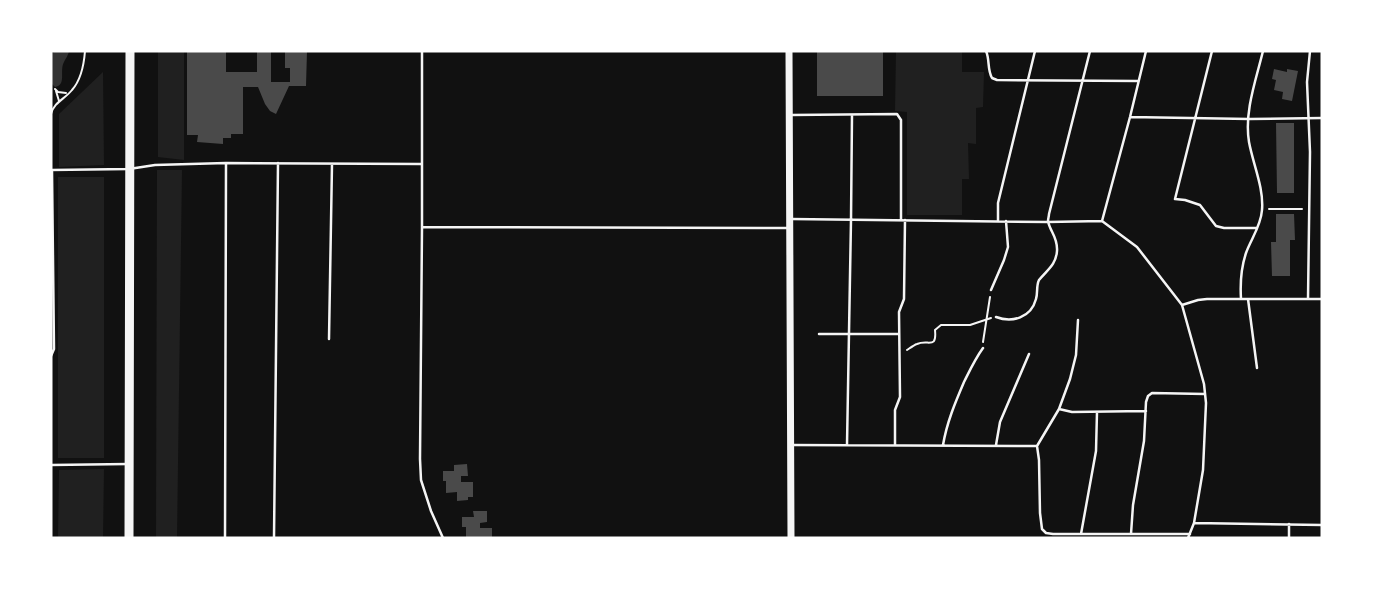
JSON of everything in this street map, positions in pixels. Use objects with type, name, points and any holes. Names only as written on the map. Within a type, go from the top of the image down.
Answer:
[{"type":"main road","points":[[129,538],[130,51]]},
{"type":"street","points":[[789,51],[791,538]]},
{"type":"lane","points":[[422,51],[420,459],[421,480],[430,511],[443,538]]},
{"type":"lane","points":[[986,51],[989,73],[992,78],[997,80],[1138,81]]},
{"type":"lane","points":[[998,221],[998,203],[1035,51]]},
{"type":"lane","points":[[996,317],[1014,320],[1030,311],[1034,306],[1038,282],[1055,262],[1056,241],[1048,222],[1090,51]]},
{"type":"lane","points":[[1102,221],[1146,51]]},
{"type":"lane","points":[[1212,51],[1175,199],[1200,205],[1216,226],[1224,228],[1257,228]]},
{"type":"lane","points":[[1241,299],[1240,284],[1243,263],[1262,213],[1262,197],[1249,140],[1249,112],[1263,51]]},
{"type":"lane","points":[[1308,299],[1310,152],[1307,82],[1310,51]]},
{"type":"lane","points":[[789,115],[897,114],[900,116],[904,299],[899,312],[900,397],[895,410],[895,445]]},
{"type":"lane","points":[[847,445],[852,115]]},
{"type":"lane","points":[[1130,117],[1195,119],[1322,118]]},
{"type":"lane","points":[[225,538],[226,163]]},
{"type":"lane","points":[[51,356],[54,349],[52,170],[129,169],[226,163],[421,164]]},
{"type":"lane","points":[[274,538],[278,163]]},
{"type":"lane","points":[[329,339],[332,164]]},
{"type":"lane","points":[[789,219],[1102,221],[1137,247],[1182,305],[1206,394],[1203,470],[1194,523],[1189,536],[1053,534],[1046,533],[1042,529],[1037,446],[1059,408],[1070,379],[1076,355],[1078,320]]},
{"type":"lane","points":[[991,290],[1008,247],[1006,221]]},
{"type":"lane","points":[[422,227],[789,228]]},
{"type":"lane","points":[[1248,299],[1257,368]]},
{"type":"lane","points":[[1182,305],[1198,300],[1322,299]]},
{"type":"lane","points":[[819,334],[898,334]]},
{"type":"lane","points":[[943,445],[951,411],[976,358],[983,348]]},
{"type":"lane","points":[[996,445],[1000,422],[1029,354]]},
{"type":"lane","points":[[1131,534],[1133,505],[1144,441],[1148,396],[1152,393],[1206,394]]},
{"type":"lane","points":[[1059,408],[1072,412],[1146,411]]},
{"type":"lane","points":[[1081,534],[1096,451],[1096,412]]},
{"type":"lane","points":[[791,444],[1037,446]]},
{"type":"lane","points":[[51,465],[129,464]]},
{"type":"lane","points":[[1194,523],[1322,525]]},
{"type":"lane","points":[[1289,524],[1289,538]]},
{"type":"path","points":[[51,114],[58,101],[69,93],[77,83],[83,67],[85,51]]},
{"type":"path","points":[[58,101],[55,89],[62,94],[69,93]]},
{"type":"path","points":[[1262,209],[1309,208]]},
{"type":"path","points":[[983,348],[991,290]]},
{"type":"path","points":[[899,354],[916,344],[934,342],[936,337],[935,330],[941,325],[970,325],[996,317]]},
{"type":"shaded area","points":[[56,51],[69,51],[63,66],[61,84],[55,87],[51,83],[51,54]]},
{"type":"shaded area","points":[[158,51],[184,51],[184,160],[158,157]]},
{"type":"shaded area","points":[[896,51],[962,51],[962,72],[984,72],[983,107],[976,108],[976,144],[968,143],[969,179],[962,179],[962,215],[907,215],[907,112],[895,111]]},
{"type":"shaded area","points":[[103,72],[104,165],[59,167],[59,114]]},
{"type":"shaded area","points":[[157,170],[182,170],[177,538],[156,538]]},
{"type":"shaded area","points":[[58,177],[104,177],[104,458],[58,458]]},
{"type":"shaded area","points":[[104,469],[103,538],[58,538],[59,470]]},
{"type":"building","points":[[187,51],[226,51],[226,72],[257,72],[257,51],[271,51],[271,82],[290,82],[290,68],[285,68],[285,51],[307,51],[306,86],[289,86],[276,114],[270,111],[265,104],[258,87],[243,87],[243,134],[231,134],[231,138],[223,138],[223,144],[197,142],[198,135],[187,135]]},
{"type":"building","points":[[817,51],[883,51],[883,96],[817,96]]},
{"type":"building","points":[[1274,69],[1287,72],[1287,69],[1298,71],[1292,101],[1282,99],[1283,92],[1274,90],[1276,80],[1272,79]]},
{"type":"building","points":[[1276,123],[1294,123],[1294,193],[1277,193]]},
{"type":"building","points":[[1276,214],[1294,214],[1295,240],[1290,240],[1290,276],[1272,276],[1271,242],[1276,242]]},
{"type":"building","points":[[467,464],[468,476],[461,476],[461,482],[473,482],[473,497],[468,497],[468,500],[457,501],[457,492],[446,493],[446,481],[443,481],[443,471],[454,471],[454,465]]},
{"type":"building","points":[[473,511],[487,511],[487,522],[480,523],[480,528],[492,528],[492,538],[466,538],[466,527],[462,527],[462,517],[474,517]]}]
